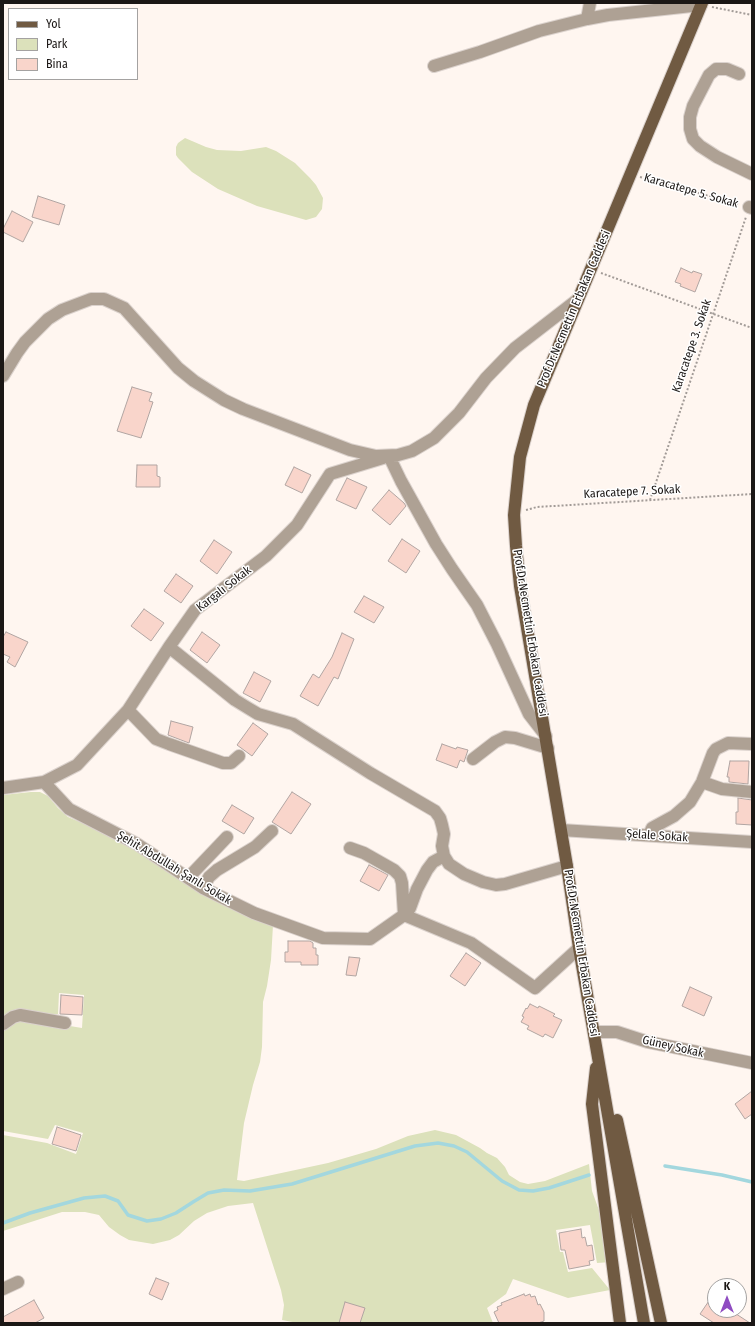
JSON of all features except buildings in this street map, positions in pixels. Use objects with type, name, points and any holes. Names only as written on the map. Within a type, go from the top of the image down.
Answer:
[{"type":"main road","name":"Prof.Dr.Necmettin Erbakan Caddesi","points":[[644,1323],[579,948],[547,742],[520,586],[514,515],[520,457],[534,405],[701,4]]},
{"type":"main road","name":"Prof.Dr.Necmettin Erbakan Caddesi","points":[[598,1055],[592,1104],[620,1323]]},
{"type":"main road","name":"Prof.Dr.Necmettin Erbakan Caddesi","points":[[598,1055],[612,1098],[661,1323]]},
{"type":"street","points":[[587,19],[590,3]]},
{"type":"street","points":[[434,66],[480,52],[539,31],[587,19],[608,15],[701,4]]},
{"type":"street","points":[[739,74],[727,69],[716,70],[709,75],[693,106],[690,117],[690,129],[693,139],[700,146],[717,158],[752,174]]},
{"type":"street","points":[[3,376],[25,342],[48,319],[62,310],[91,298],[104,298],[124,308],[178,368],[194,381],[224,400],[350,450],[376,456],[398,455],[412,451],[434,438],[459,413],[486,378],[515,348],[577,300]]},
{"type":"street","points":[[389,456],[436,544],[477,605],[497,644],[529,714],[547,742]]},
{"type":"street","name":"Kargalı Sokak","points":[[44,782],[77,764],[128,710],[195,610],[266,556],[297,525],[330,474],[389,456]]},
{"type":"street","points":[[169,647],[235,700],[258,714],[293,724],[370,773],[435,811],[440,818],[444,834],[442,846],[444,856],[449,864],[464,874],[483,882],[496,885],[505,884],[567,866]]},
{"type":"street","points":[[128,710],[156,739],[223,763],[232,763],[239,756]]},
{"type":"street","points":[[473,759],[495,742],[505,737],[547,742]]},
{"type":"street","points":[[649,835],[652,828],[682,810],[697,792],[713,753],[720,746],[732,743],[752,744]]},
{"type":"street","points":[[3,788],[44,782]]},
{"type":"street","name":"Şehit Abdullah Şanlı Sokak","points":[[44,782],[69,808],[137,844],[203,888],[254,913],[323,938],[370,939],[404,915]]},
{"type":"street","points":[[702,782],[722,789],[752,792]]},
{"type":"street","name":"Şelale Sokak","points":[[561,830],[752,842]]},
{"type":"street","points":[[203,888],[209,877],[217,870],[255,847],[272,831]]},
{"type":"street","points":[[188,878],[227,836]]},
{"type":"street","points":[[350,848],[364,853],[394,870],[400,876],[402,883],[404,915]]},
{"type":"street","points":[[404,915],[410,908],[417,889],[427,870],[433,862],[444,856]]},
{"type":"street","points":[[404,915],[471,943],[535,988],[579,948]]},
{"type":"street","points":[[3,1024],[13,1017],[20,1015],[65,1023]]},
{"type":"street","name":"Güney Sokak","points":[[594,1032],[617,1032],[655,1043],[752,1063]]},
{"type":"street","points":[[3,1289],[18,1282]]},
{"type":"path","points":[[701,4],[752,15]]},
{"type":"path","name":"Karacatepe 5. Sokak","points":[[630,174],[750,208]]},
{"type":"path","name":"Karacatepe 3. Sokak","points":[[650,500],[750,208]]},
{"type":"path","points":[[590,270],[752,328]]},
{"type":"path","name":"Karacatepe 7. Sokak","points":[[514,515],[537,506],[752,494]]},
{"type":"green space","points":[[185,138],[217,150],[241,151],[266,147],[276,151],[295,163],[316,185],[323,198],[322,209],[316,217],[306,220],[257,206],[218,189],[192,172],[176,155],[176,147],[178,143]]},
{"type":"green space","points":[[40,792],[48,796],[68,817],[123,840],[207,896],[273,925],[271,960],[263,1002],[262,1047],[260,1062],[244,1123],[237,1180],[244,1181],[328,1163],[376,1149],[408,1136],[435,1130],[456,1135],[480,1148],[497,1158],[505,1167],[509,1175],[520,1182],[528,1184],[545,1181],[589,1164],[592,1191],[604,1224],[611,1262],[597,1263],[590,1225],[556,1230],[560,1252],[563,1252],[568,1272],[592,1268],[610,1290],[568,1298],[513,1279],[506,1294],[487,1308],[493,1323],[298,1323],[282,1320],[284,1305],[281,1290],[253,1203],[228,1206],[207,1213],[194,1221],[179,1235],[170,1240],[153,1244],[129,1240],[109,1227],[99,1215],[85,1212],[62,1212],[3,1231],[3,1135],[47,1143],[76,1154],[83,1133],[55,1125],[48,1139],[3,1131],[3,1028],[13,1021],[21,1018],[82,1028],[84,995],[59,993],[58,1014],[46,1015],[18,1012],[3,1021],[3,795]]},
{"type":"waterway","points":[[3,1223],[30,1213],[84,1198],[105,1196],[118,1201],[128,1215],[147,1221],[161,1219],[176,1213],[208,1193],[224,1190],[250,1191],[292,1184],[415,1146],[438,1143],[454,1146],[467,1152],[502,1181],[519,1190],[533,1191],[549,1188],[589,1175]]},
{"type":"waterway","points":[[665,1166],[722,1175],[752,1182]]}]
